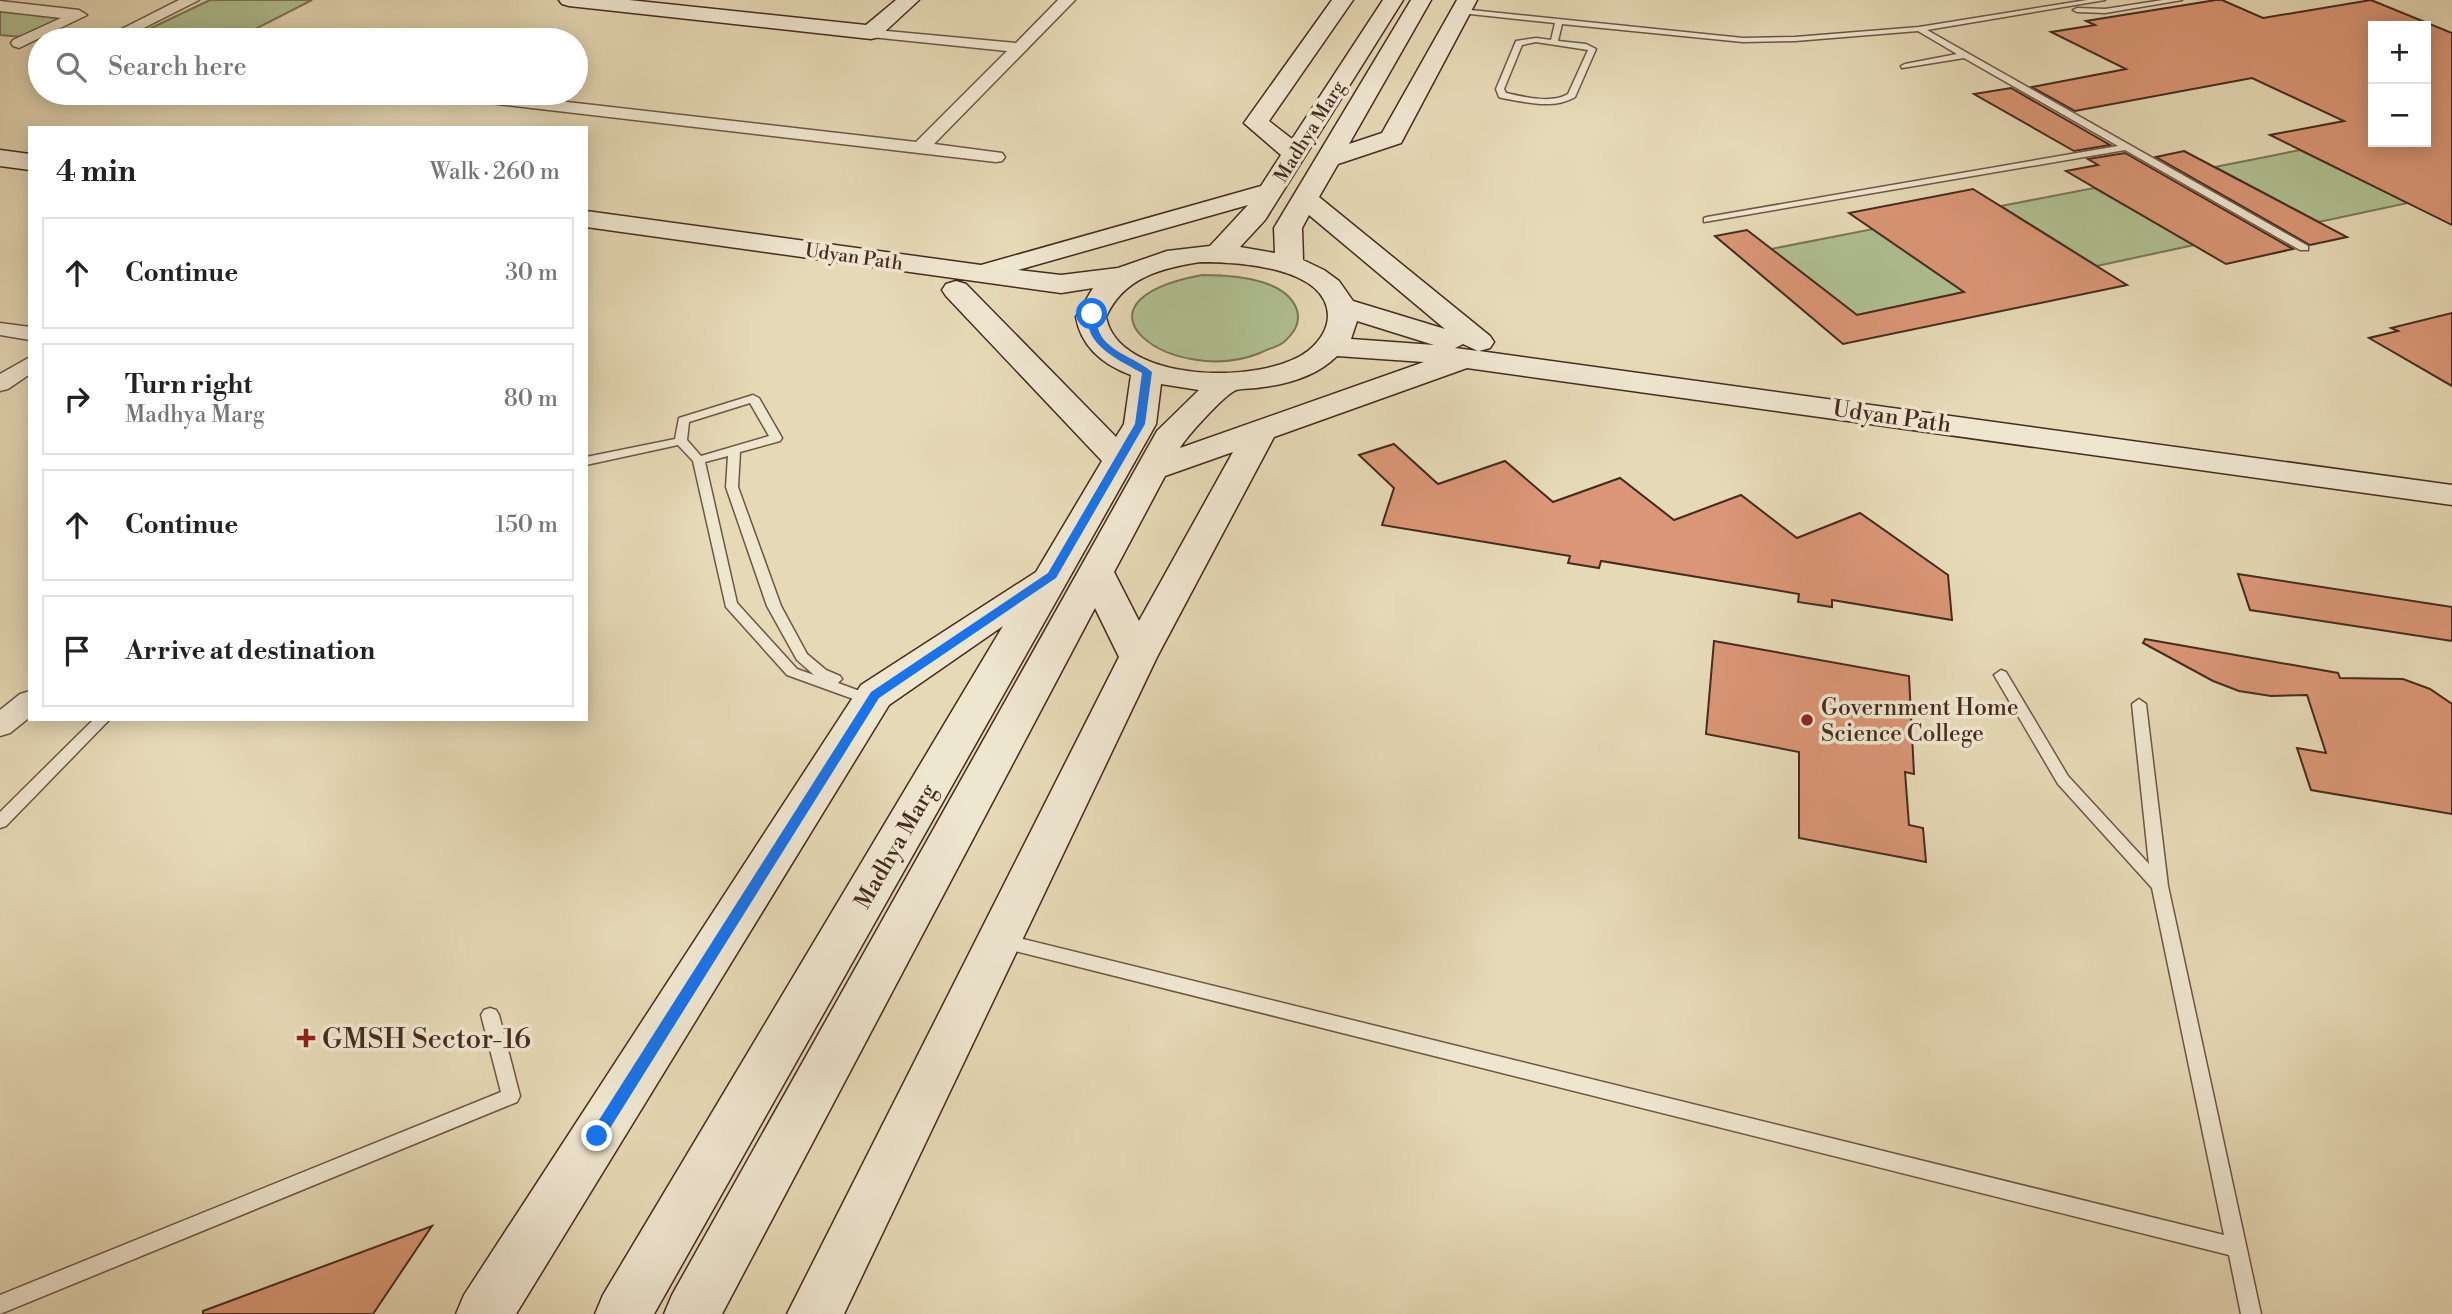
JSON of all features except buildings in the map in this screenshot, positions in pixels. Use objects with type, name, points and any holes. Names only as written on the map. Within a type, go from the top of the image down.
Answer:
[{"type":"main road","points":[[569,0],[871,32],[909,0]]},
{"type":"main road","points":[[1295,153],[1256,124],[1343,0]]},
{"type":"main road","name":"Madhya Marg","points":[[1217,254],[1252,220],[1392,0]]},
{"type":"main road","name":"Madhya Marg","points":[[1289,265],[1288,228],[1422,0]]},
{"type":"main road","points":[[1329,159],[1392,138],[1464,5]]},
{"type":"main road","points":[[0,139],[28,144]]},
{"type":"main road","points":[[0,158],[28,162]]},
{"type":"main road","points":[[1271,191],[967,281],[1135,465],[1261,431],[1474,351],[1305,199]]},
{"type":"main road","name":"Udyan Path","points":[[588,219],[967,281],[1039,302],[1091,323]]},
{"type":"main road","name":"Udyan Path","points":[[588,239],[967,281],[1061,284],[1122,275],[1181,256],[1217,254],[1262,258],[1289,265],[1320,281],[1331,290],[1342,307],[1474,351],[2452,495]]},
{"type":"main road","points":[[1122,275],[1108,286],[1092,314],[1091,323],[1096,336],[1110,352],[1147,372],[1168,377],[1224,383],[1277,375],[1309,363],[1336,340],[1344,317],[1342,307]]},
{"type":"main road","name":"Udyan Path","points":[[1331,347],[1474,351],[2452,478]]},
{"type":"main road","name":"Madhya Marg","points":[[1135,465],[1147,372]]},
{"type":"main road","name":"Madhya Marg","points":[[692,1314],[1074,574],[1135,465],[1224,383]]},
{"type":"main road","points":[[815,1314],[1138,657],[1261,431]]},
{"type":"main road","points":[[484,1314],[875,695],[1074,574],[1138,657]]},
{"type":"main road","name":"Madhya Marg","points":[[624,1314],[1074,574]]},
{"type":"street","points":[[133,28],[191,0]]},
{"type":"street","points":[[920,148],[1067,0]]},
{"type":"street","points":[[0,6],[79,15],[51,28]]},
{"type":"street","points":[[871,32],[1020,48]]},
{"type":"street","points":[[19,43],[28,39]]},
{"type":"street","points":[[0,40],[28,44]]},
{"type":"street","points":[[549,105],[996,157]]},
{"type":"street","points":[[0,329],[28,334]]},
{"type":"street","points":[[0,384],[28,366]]},
{"type":"street","points":[[0,726],[28,703]]},
{"type":"lane","points":[[1464,5],[1559,21],[1743,40],[1796,39],[1919,29],[2101,0]]},
{"type":"lane","points":[[2054,8],[2105,11],[2178,0]]},
{"type":"lane","points":[[1554,43],[1559,21]]},
{"type":"lane","points":[[1919,29],[2304,248]]},
{"type":"lane","points":[[1536,40],[1554,43],[1592,49],[1568,99],[1538,100],[1502,95],[1500,89],[1519,43],[1536,40]]},
{"type":"lane","points":[[1905,66],[1967,55]]},
{"type":"lane","points":[[1707,220],[2127,147]]},
{"type":"lane","points":[[681,442],[683,420],[753,398],[776,438],[699,460]]},
{"type":"lane","points":[[681,442],[699,460],[731,604],[792,672],[856,695],[875,695]]},
{"type":"lane","points":[[588,461],[681,442]]},
{"type":"lane","points":[[734,450],[732,487],[774,606],[802,657],[821,673],[875,695]]},
{"type":"lane","points":[[2001,675],[2063,780],[2161,886]]},
{"type":"lane","points":[[2139,704],[2161,886],[2251,1314]]},
{"type":"lane","points":[[0,822],[101,721]]},
{"type":"lane","points":[[998,940],[2238,1248]]},
{"type":"lane","points":[[0,1305],[511,1096],[490,1015]]},
{"type":"green space","points":[[210,0],[312,0],[257,28],[151,28]]},
{"type":"green space","points":[[0,9],[66,17],[42,28],[28,28],[28,34],[22,37],[0,35]]},
{"type":"green space","points":[[2300,150],[2408,203],[2319,222],[2215,167]]},
{"type":"green space","points":[[2094,188],[2194,245],[2097,266],[2001,206]]},
{"type":"green space","points":[[1873,229],[1964,292],[1857,315],[1771,249]]},
{"type":"green space","points":[[1202,275],[1249,279],[1275,287],[1296,307],[1297,324],[1292,333],[1276,347],[1227,361],[1194,360],[1165,351],[1143,338],[1133,321],[1137,304],[1158,288]]},
{"type":"place","name":"Government Home Science College","points":[[1807,720]]},
{"type":"place","name":"GMSH Sector-16","points":[[306,1038]]},
{"type":"route","points":[[597,1136],[875,695],[1052,575],[1140,424],[1147,372],[1130,365],[1100,342],[1091,323],[1092,314]]}]
